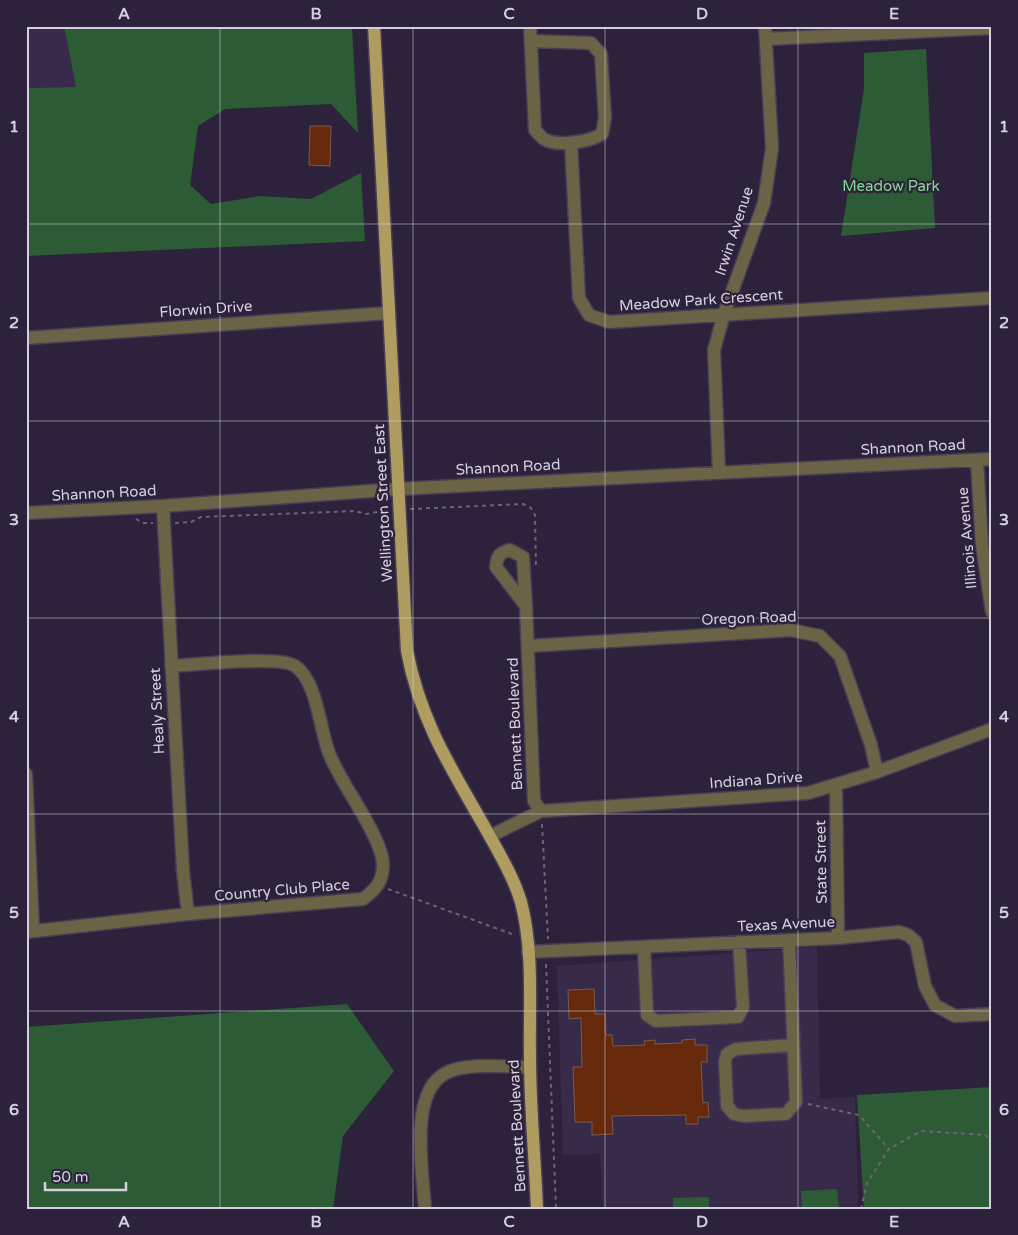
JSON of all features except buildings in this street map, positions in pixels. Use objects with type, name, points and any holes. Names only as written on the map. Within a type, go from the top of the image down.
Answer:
[{"type":"main road","name":"Wellington Street East","points":[[374,26],[407,651],[413,681],[423,713],[443,754],[490,836],[520,901],[528,936],[528,952]]},
{"type":"main road","name":"Bennett Boulevard","points":[[528,952],[530,1067],[537,1209]]},
{"type":"street","points":[[530,26],[530,40],[535,130],[545,140],[571,143],[591,141],[602,134],[605,118],[601,54],[591,43],[530,40]]},
{"type":"street","points":[[766,33],[992,28]]},
{"type":"street","name":"Irwin Avenue","points":[[719,473],[714,350],[724,314],[764,203],[772,148],[766,33]]},
{"type":"street","name":"Meadow Park Crescent","points":[[571,143],[579,298],[589,316],[609,322],[992,298]]},
{"type":"street","name":"Florwin Drive","points":[[26,338],[389,313]]},
{"type":"street","name":"Shannon Road","points":[[26,513],[163,506],[398,489],[992,459]]},
{"type":"street","name":"Illinois Avenue","points":[[977,460],[982,545],[992,612]]},
{"type":"street","name":"Healy Street","points":[[163,506],[183,872],[188,914]]},
{"type":"street","name":"Bennett Boulevard","points":[[526,606],[534,802],[542,810]]},
{"type":"street","name":"Oregon Road","points":[[528,646],[791,630],[820,636],[840,656],[871,745],[877,772]]},
{"type":"street","points":[[171,666],[275,661],[295,665],[308,680],[329,754],[375,839],[383,865],[379,886]]},
{"type":"street","name":"Indiana Drive","points":[[542,810],[808,793],[877,772],[992,729]]},
{"type":"street","points":[[26,774],[30,931]]},
{"type":"street","name":"State Street","points":[[836,785],[838,938]]},
{"type":"street","points":[[490,836],[542,810]]},
{"type":"street","name":"Country Club Place","points":[[30,931],[188,914],[363,899],[379,886]]},
{"type":"street","name":"Texas Avenue","points":[[528,952],[838,938],[899,932],[908,935],[916,942],[925,986],[935,1005],[954,1016],[992,1014]]},
{"type":"street","points":[[789,940],[796,1102],[786,1114],[743,1116],[734,1114],[728,1106],[725,1062],[728,1054],[736,1049],[793,1045]]},
{"type":"street","points":[[644,947],[647,1015],[656,1021],[738,1017],[743,1007],[739,942]]},
{"type":"street","points":[[425,1209],[421,1117],[428,1089],[446,1073],[469,1067],[530,1067]]},
{"type":"path","points":[[379,886],[512,934]]},
{"type":"path","points":[[796,1102],[859,1115],[889,1149]]},
{"type":"path","points":[[861,1209],[867,1183],[889,1149],[921,1131],[985,1135],[992,1141]]},
{"type":"shaded area","points":[[26,26],[64,26],[76,87],[26,88]]},
{"type":"shaded area","points":[[817,947],[820,1099],[855,1097],[858,1209],[603,1209],[600,1154],[563,1155],[557,966]]},
{"type":"green space","points":[[64,26],[352,26],[358,133],[331,104],[225,109],[198,126],[190,185],[211,204],[260,196],[311,199],[361,173],[365,241],[26,256],[26,88],[76,87]]},
{"type":"green space","name":"Meadow Park","points":[[926,49],[935,228],[841,236],[864,89],[864,53]]},
{"type":"green space","points":[[347,1004],[394,1071],[343,1136],[333,1209],[26,1209],[26,1027]]},
{"type":"green space","points":[[992,1087],[992,1209],[864,1209],[857,1095]]},
{"type":"green space","points":[[837,1189],[839,1209],[802,1209],[801,1191]]},
{"type":"green space","points":[[709,1197],[709,1209],[673,1209],[673,1198]]}]
